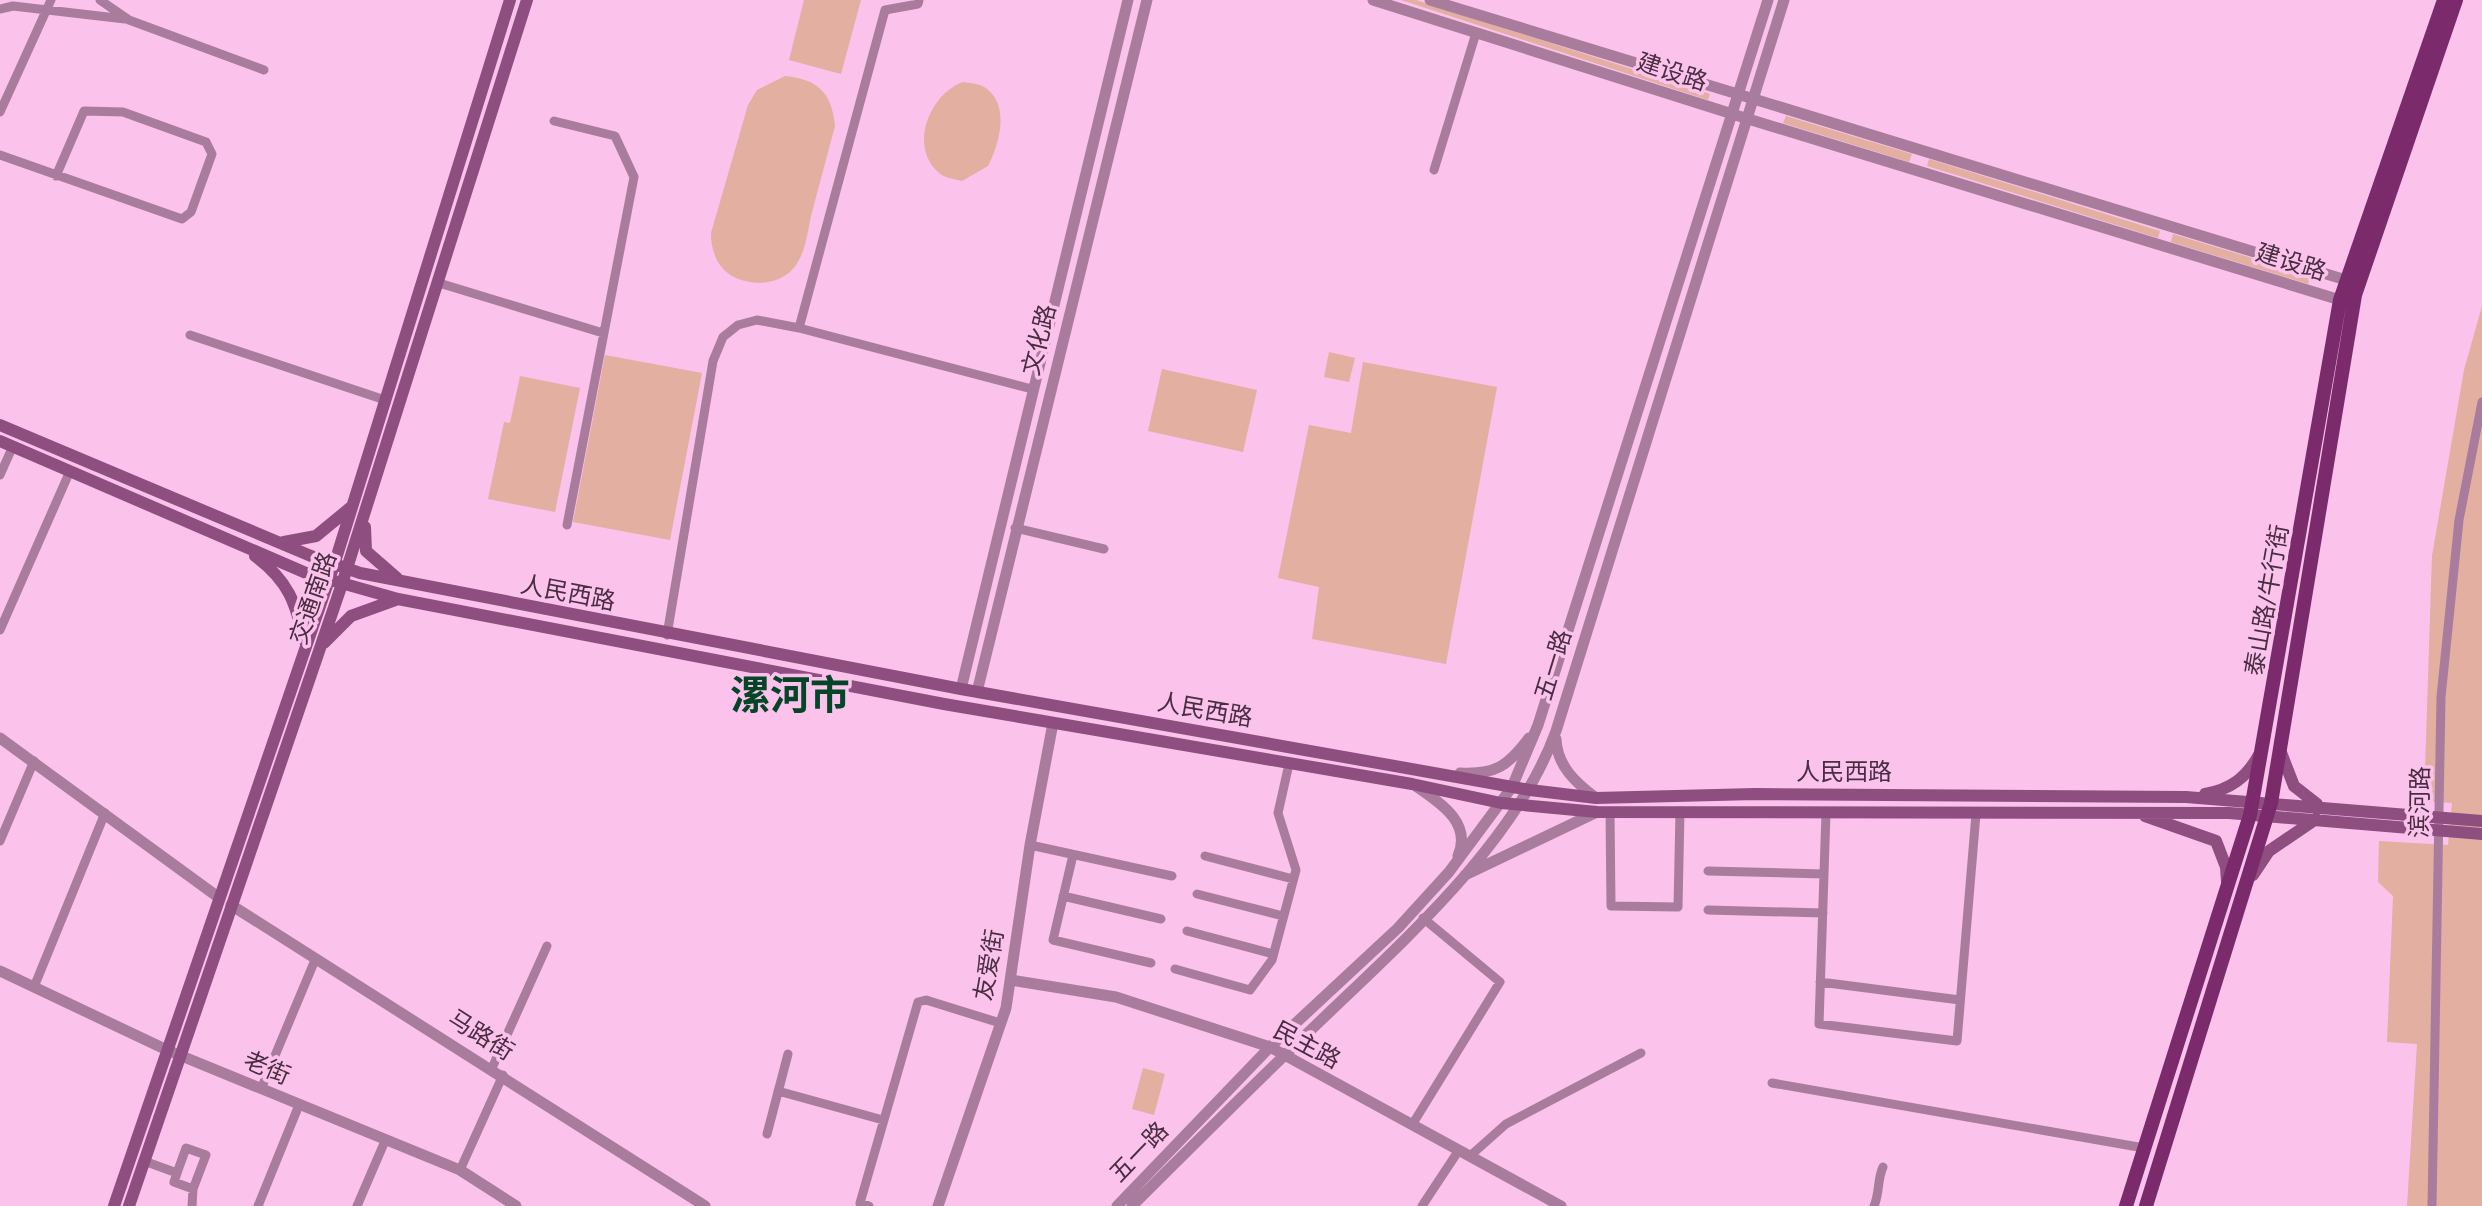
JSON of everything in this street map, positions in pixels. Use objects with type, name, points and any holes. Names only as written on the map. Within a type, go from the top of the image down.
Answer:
[{"type":"main road","name":"交通南路","points":[[359,508],[385,400],[510,0]]},
{"type":"main road","name":"交通南路","points":[[114,1206],[218,897],[313,646],[342,584],[340,567],[439,283],[527,0]]},
{"type":"main road","name":"泰山路/牛行街","points":[[2126,1206],[2251,808],[2340,300],[2444,0]]},
{"type":"main road","name":"泰山路/牛行街","points":[[2146,1206],[2269,810],[2355,295],[2456,0]]},
{"type":"main road","name":"人民西路","points":[[0,425],[340,567],[403,583],[977,692],[1530,790],[1596,798],[1755,794],[2186,797],[2269,810],[2440,824]]},
{"type":"main road","name":"人民西路","points":[[6,444],[328,580],[398,599],[1053,723],[1412,784],[1501,803],[1604,812],[1976,814],[2251,808]]},
{"type":"main road","points":[[279,542],[302,542],[359,508],[366,551],[403,583]]},
{"type":"main road","points":[[236,542],[278,572],[294,599],[313,646],[351,616],[398,599]]},
{"type":"main road","name":"交通南路","points":[[129,1206],[231,905],[313,646],[328,580],[340,567]]},
{"type":"main road","points":[[2186,797],[2226,789],[2247,772],[2264,745]]},
{"type":"main road","points":[[2246,889],[2269,851],[2318,812],[2294,786],[2280,750]]},
{"type":"main road","points":[[2131,812],[2216,841],[2226,867],[2227,887]]},
{"type":"main road","points":[[2440,824],[2482,821]]},
{"type":"main road","points":[[2440,824],[2482,834]]},
{"type":"street","points":[[100,0],[129,20]]},
{"type":"street","points":[[799,328],[885,10],[918,4],[919,0]]},
{"type":"street","name":"文化路","points":[[961,689],[1128,0]]},
{"type":"street","name":"文化路","points":[[977,692],[1147,0]]},
{"type":"street","name":"建设路","points":[[1373,0],[1394,3],[1476,33],[1745,118],[2340,300],[2355,295],[2346,280],[1751,101],[1430,0]]},
{"type":"street","name":"五一路","points":[[1132,1206],[1423,918],[1512,787],[1538,725],[1735,96],[1768,0]]},
{"type":"street","name":"五一路","points":[[1117,1206],[1270,1047],[1455,875],[1521,806],[1530,790],[1556,731],[1784,0]]},
{"type":"street","points":[[0,112],[48,5]]},
{"type":"street","points":[[0,9],[48,5],[129,20],[264,70]]},
{"type":"street","points":[[1434,170],[1476,33]]},
{"type":"street","points":[[0,155],[56,176],[182,219],[191,212],[212,154],[206,142],[123,112],[84,111],[56,176]]},
{"type":"street","points":[[554,121],[615,136],[634,177],[567,525]]},
{"type":"street","points":[[1917,171],[1922,152]]},
{"type":"street","points":[[2163,246],[2168,227]]},
{"type":"street","points":[[439,283],[603,333]]},
{"type":"street","points":[[667,635],[716,350],[723,337],[738,325],[757,320],[799,328],[1032,389]]},
{"type":"street","points":[[190,335],[385,400]]},
{"type":"street","name":"滨河路","points":[[2432,1206],[2441,697],[2459,520],[2482,402]]},
{"type":"street","points":[[0,475],[6,444]]},
{"type":"street","points":[[0,630],[70,471]]},
{"type":"street","points":[[1015,528],[1104,549]]},
{"type":"street","points":[[964,672],[981,676]]},
{"type":"street","name":"友爱街","points":[[938,1206],[1000,1023],[1011,980],[1030,845],[1053,723]]},
{"type":"street","points":[[1430,771],[1474,774],[1507,765],[1538,725]]},
{"type":"street","points":[[1556,731],[1557,752],[1569,773],[1596,798]]},
{"type":"street","points":[[0,738],[218,897]]},
{"type":"street","points":[[0,841],[34,761]]},
{"type":"street","points":[[1175,969],[1250,990],[1273,954],[1296,870],[1278,813],[1289,764]]},
{"type":"street","points":[[1412,784],[1452,813],[1459,826],[1460,851],[1455,875]]},
{"type":"street","points":[[1455,875],[1604,812],[1611,906],[1678,907],[1680,811]]},
{"type":"street","points":[[34,987],[105,813]]},
{"type":"street","points":[[1826,813],[1819,1024],[1957,1041],[1976,814]]},
{"type":"street","points":[[1030,845],[1172,876]]},
{"type":"street","points":[[1073,855],[1053,940],[1151,963]]},
{"type":"street","points":[[1205,856],[1293,879]]},
{"type":"street","points":[[1708,871],[1824,874]]},
{"type":"street","points":[[1197,894],[1283,916]]},
{"type":"street","points":[[1063,896],[1161,919]]},
{"type":"street","name":"马路街","points":[[231,905],[705,1206]]},
{"type":"street","points":[[1708,910],[1823,913]]},
{"type":"street","points":[[1412,1125],[1500,982],[1423,918]]},
{"type":"street","points":[[1187,931],[1273,954]]},
{"type":"street","points":[[492,1068],[547,946]]},
{"type":"street","points":[[261,1089],[315,960]]},
{"type":"street","name":"老街","points":[[0,971],[167,1050],[460,1170],[516,1206]]},
{"type":"street","name":"民主路","points":[[1011,980],[1116,997],[1270,1047],[1556,1205]]},
{"type":"street","points":[[1820,982],[1960,1000]]},
{"type":"street","points":[[862,1205],[918,1002],[926,1000],[1000,1023]]},
{"type":"street","points":[[1470,1156],[1506,1124],[1641,1053]]},
{"type":"street","points":[[767,1134],[788,1054]]},
{"type":"street","points":[[460,1170],[503,1075]]},
{"type":"street","points":[[1772,1083],[2144,1148]]},
{"type":"street","points":[[778,1091],[883,1120]]},
{"type":"street","points":[[258,1206],[299,1105]]},
{"type":"street","points":[[357,1206],[385,1141]]},
{"type":"street","points":[[192,1206],[193,1189],[206,1155],[186,1148],[174,1182],[193,1189]]},
{"type":"street","points":[[1422,1206],[1459,1150]]},
{"type":"street","points":[[144,1161],[177,1173]]},
{"type":"street","points":[[1874,1206],[1879,1192],[1877,1180],[1883,1167]]},
{"type":"shaded area","points":[[804,0],[861,0],[841,74],[789,60]]},
{"type":"shaded area","points":[[1401,0],[1416,0],[1710,94],[1708,100]]},
{"type":"shaded area","points":[[785,76],[815,84],[827,96],[835,126],[800,258],[781,278],[754,283],[730,275],[720,265],[712,247],[711,233],[748,105],[757,90]]},
{"type":"shaded area","points":[[963,82],[982,86],[994,97],[1000,126],[988,166],[962,181],[938,172],[929,161],[924,135],[927,121],[941,97]]},
{"type":"shaded area","points":[[1786,116],[1912,154],[1909,162],[1783,123]]},
{"type":"shaded area","points":[[1929,159],[2160,231],[2158,238],[1927,166]]},
{"type":"shaded area","points":[[2173,234],[2311,276],[2308,284],[2171,242]]},
{"type":"shaded area","points":[[2482,306],[2482,1206],[2407,1206],[2417,1044],[2387,1042],[2393,896],[2378,882],[2379,841],[2448,845],[2452,803],[2424,801],[2432,556],[2464,370]]},
{"type":"shaded area","points":[[1329,352],[1355,358],[1349,382],[1324,377]]},
{"type":"shaded area","points":[[605,355],[702,373],[670,540],[573,522]]},
{"type":"shaded area","points":[[1363,362],[1497,387],[1446,664],[1312,639],[1319,587],[1278,578],[1309,425],[1351,433]]},
{"type":"shaded area","points":[[1162,369],[1257,390],[1243,452],[1148,431]]},
{"type":"shaded area","points":[[520,376],[580,388],[555,512],[488,499],[504,422],[510,423]]},
{"type":"shaded area","points":[[1143,1068],[1165,1074],[1154,1115],[1132,1109]]},
{"type":"district","name":"漯河市","points":[[790,695]]}]
